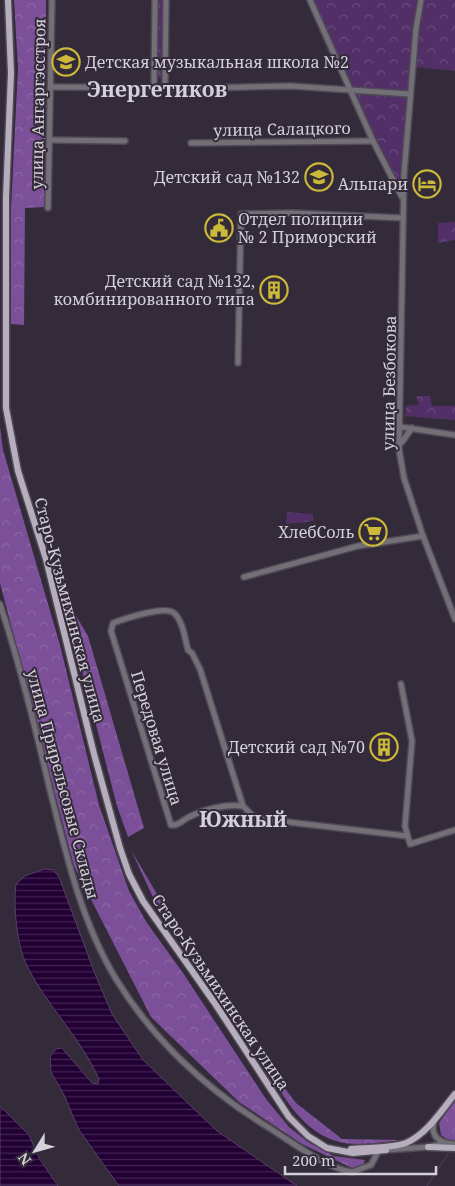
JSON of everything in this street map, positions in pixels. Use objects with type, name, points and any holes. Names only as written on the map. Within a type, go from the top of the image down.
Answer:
[{"type":"main road","name":"Старо-Кузьмихинская улица","points":[[8,0],[11,73],[6,197],[6,408],[15,458],[49,570],[108,807],[127,869],[143,901],[216,1005],[282,1109],[313,1140],[335,1150],[354,1153],[400,1144],[411,1140],[438,1115],[455,1094]]},
{"type":"main road","name":"Старо-Кузьмихинская улица","points":[[428,1147],[455,1148]]},
{"type":"street","name":"улица Ангаргэсстроя","points":[[48,208],[52,0]]},
{"type":"street","points":[[154,87],[155,0]]},
{"type":"street","points":[[165,87],[166,0]]},
{"type":"street","name":"улица Безбокова","points":[[310,0],[373,141],[403,198]]},
{"type":"street","name":"улица Безбокова","points":[[421,0],[410,94],[403,198],[401,427],[399,450],[404,478],[423,536],[455,619]]},
{"type":"street","points":[[51,87],[291,86],[410,94]]},
{"type":"street","points":[[50,140],[125,141]]},
{"type":"street","name":"улица Салацкого","points":[[191,143],[373,141]]},
{"type":"street","points":[[238,363],[241,214],[292,213],[403,218]]},
{"type":"street","points":[[401,427],[455,435]]},
{"type":"street","points":[[399,450],[403,438],[412,428]]},
{"type":"street","points":[[244,577],[358,546],[423,536]]},
{"type":"street","name":"улица Прирельсовые Склады","points":[[0,604],[25,686],[68,862],[83,909],[115,977],[132,1004],[172,1050],[225,1098],[313,1155],[347,1172],[358,1171],[371,1164],[382,1149]]},
{"type":"street","name":"Передовая улица","points":[[165,610],[174,613],[178,619],[188,650],[192,653],[200,669],[243,806],[229,805],[188,817],[180,823],[171,825],[111,631],[113,623],[165,610]]},
{"type":"street","points":[[401,684],[412,741],[405,826],[410,844],[455,830]]},
{"type":"street","points":[[243,806],[253,816],[262,819],[408,836]]},
{"type":"street","points":[[438,1115],[433,1124],[433,1132],[437,1139],[445,1143]]},
{"type":"street","name":"Старо-Кузьмихинская улица","points":[[382,1149],[428,1147],[445,1143],[455,1144]]},
{"type":"green space","points":[[14,0],[46,0],[45,207],[25,208],[24,325],[11,324],[11,208],[18,68]]},
{"type":"green space","points":[[155,0],[164,0],[164,78],[156,78]]},
{"type":"green space","points":[[310,0],[421,0],[403,198],[390,175]]},
{"type":"green space","points":[[425,0],[455,0],[455,71],[414,67]]},
{"type":"green space","points":[[455,222],[455,240],[438,243],[438,223]]},
{"type":"green space","points":[[416,396],[430,396],[432,406],[455,406],[455,420],[405,416],[406,406],[419,405]]},
{"type":"green space","points":[[0,427],[3,450],[60,645],[99,805],[129,891],[147,923],[183,973],[266,1099],[289,1127],[308,1142],[334,1156],[365,1160],[363,1165],[352,1168],[302,1144],[239,1102],[151,1017],[74,866],[0,583]]},
{"type":"green space","points":[[287,512],[313,514],[313,521],[286,524]]},
{"type":"green space","points":[[56,570],[62,577],[75,614],[88,636],[144,828],[128,837],[117,806]]},
{"type":"green space","points":[[131,850],[194,957],[159,910]]},
{"type":"green space","points":[[259,1054],[296,1103],[342,1139],[400,1140],[357,1144],[339,1142],[323,1135],[309,1126],[297,1114],[276,1085]]},
{"type":"green space","points":[[455,1100],[455,1140],[448,1140],[441,1135],[439,1123]]},
{"type":"shaded area","points":[[44,869],[53,870],[59,877],[112,1014],[143,1060],[217,1131],[297,1186],[119,1186],[79,1130],[64,1095],[51,1072],[50,1057],[56,1049],[62,1048],[92,1083],[98,1084],[99,1079],[83,1050],[35,981],[27,966],[18,937],[16,884],[25,876]]},
{"type":"shaded area","points":[[0,1106],[29,1135],[39,1158],[58,1186],[0,1186]]},
{"type":"waterway","points":[[427,1186],[448,1154]]},
{"type":"place","name":"Детская музыкальная школа №2","points":[[66,62]]},
{"type":"place","name":"Детский сад №132","points":[[319,177]]},
{"type":"place","name":"Альпари","points":[[427,184]]},
{"type":"place","name":"Отдел полиции № 2 Приморский","points":[[219,228]]},
{"type":"place","name":"Детский сад №132, комбинированного типа","points":[[274,290]]},
{"type":"place","name":"ХлебСоль","points":[[373,532]]},
{"type":"place","name":"Детский сад №70","points":[[384,747]]},
{"type":"district","name":"Энергетиков","points":[[157,89]]},
{"type":"district","name":"Южный","points":[[243,819]]}]
